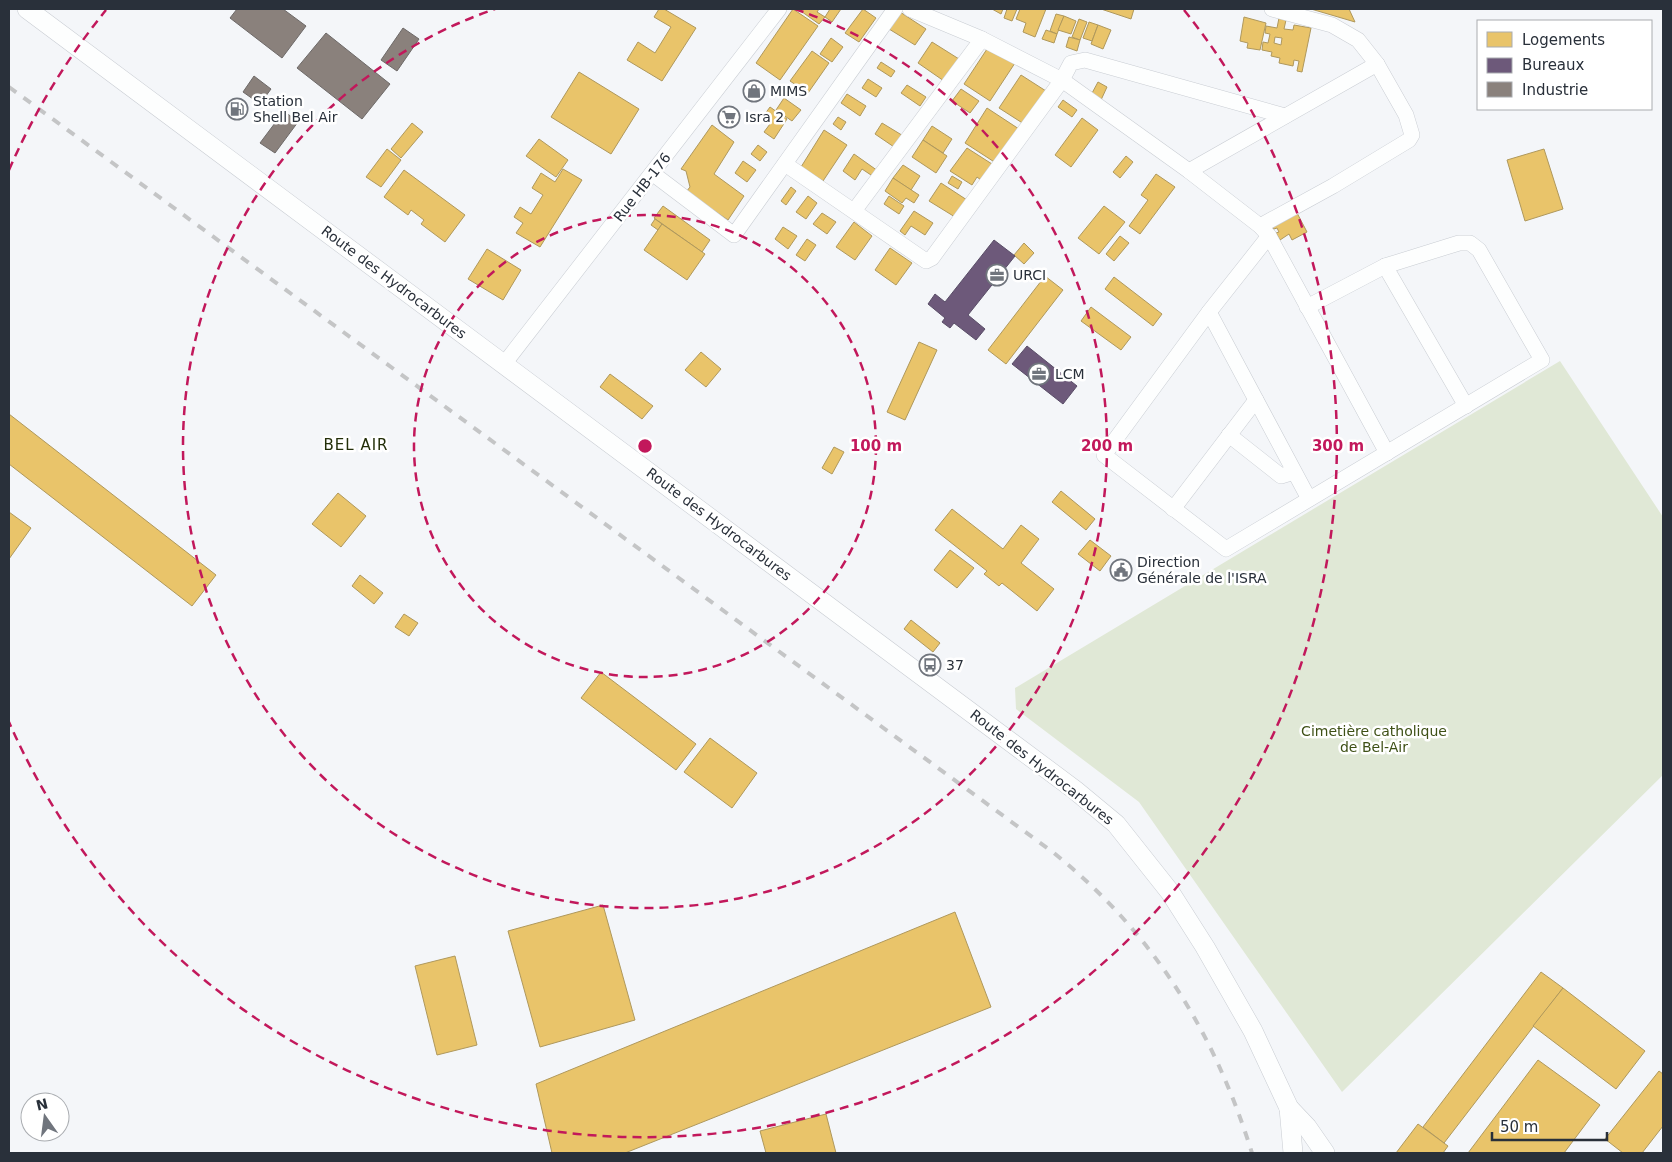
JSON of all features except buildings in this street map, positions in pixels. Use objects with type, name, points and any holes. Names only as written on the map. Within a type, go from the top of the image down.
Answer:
[{"type":"street","name":"Route des Hydrocarbures","points":[[27,9],[1075,790],[1116,824],[1170,892],[1205,947],[1252,1031],[1289,1108],[1308,1128],[1324,1153]]},
{"type":"street","name":"Rue HB-176","points":[[504,364],[779,9]]},
{"type":"street","points":[[652,173],[734,235],[895,9]]},
{"type":"street","points":[[910,9],[982,39],[1062,80],[1189,171],[1265,231],[1387,453]]},
{"type":"street","points":[[1272,9],[1332,25],[1358,40],[1377,64],[1412,128],[1412,135],[1409,140],[1333,186],[1265,231],[1209,312],[1104,455],[1226,549],[1542,360],[1478,250],[1470,243],[1459,243],[1386,266],[1307,307]]},
{"type":"street","points":[[854,211],[982,39]]},
{"type":"street","points":[[785,164],[926,261],[932,258],[1062,80],[1071,63],[1085,60],[1285,116]]},
{"type":"street","points":[[1189,171],[1377,64]]},
{"type":"street","points":[[1386,266],[1466,406]]},
{"type":"street","points":[[1209,312],[1309,499]]},
{"type":"street","points":[[1173,509],[1256,400]]},
{"type":"street","points":[[1229,435],[1281,476],[1294,472]]},
{"type":"street","name":"Route des Hydrocarbures","points":[[1289,1108],[1293,1153]]},
{"type":"green space","name":"Cimetière catholique de Bel-Air","points":[[1560,361],[1663,517],[1663,775],[1342,1092],[1139,802],[1016,709],[1015,688]]},
{"type":"railway","points":[[9,87],[1054,853],[1121,916],[1176,987],[1199,1026],[1219,1066],[1237,1108],[1252,1153]]},
{"type":"place","name":"MIMS","points":[[754,91]]},
{"type":"place","name":"Station Shell Bel Air","points":[[237,109]]},
{"type":"place","name":"Isra 2","points":[[729,117]]},
{"type":"place","name":"URCI","points":[[997,275]]},
{"type":"place","name":"LCM","points":[[1039,374]]},
{"type":"place","name":"Direction Générale de l'ISRA","points":[[1121,570]]},
{"type":"place","name":"37","points":[[930,665]]},
{"type":"district","name":"BEL AIR","points":[[356,445]]}]
